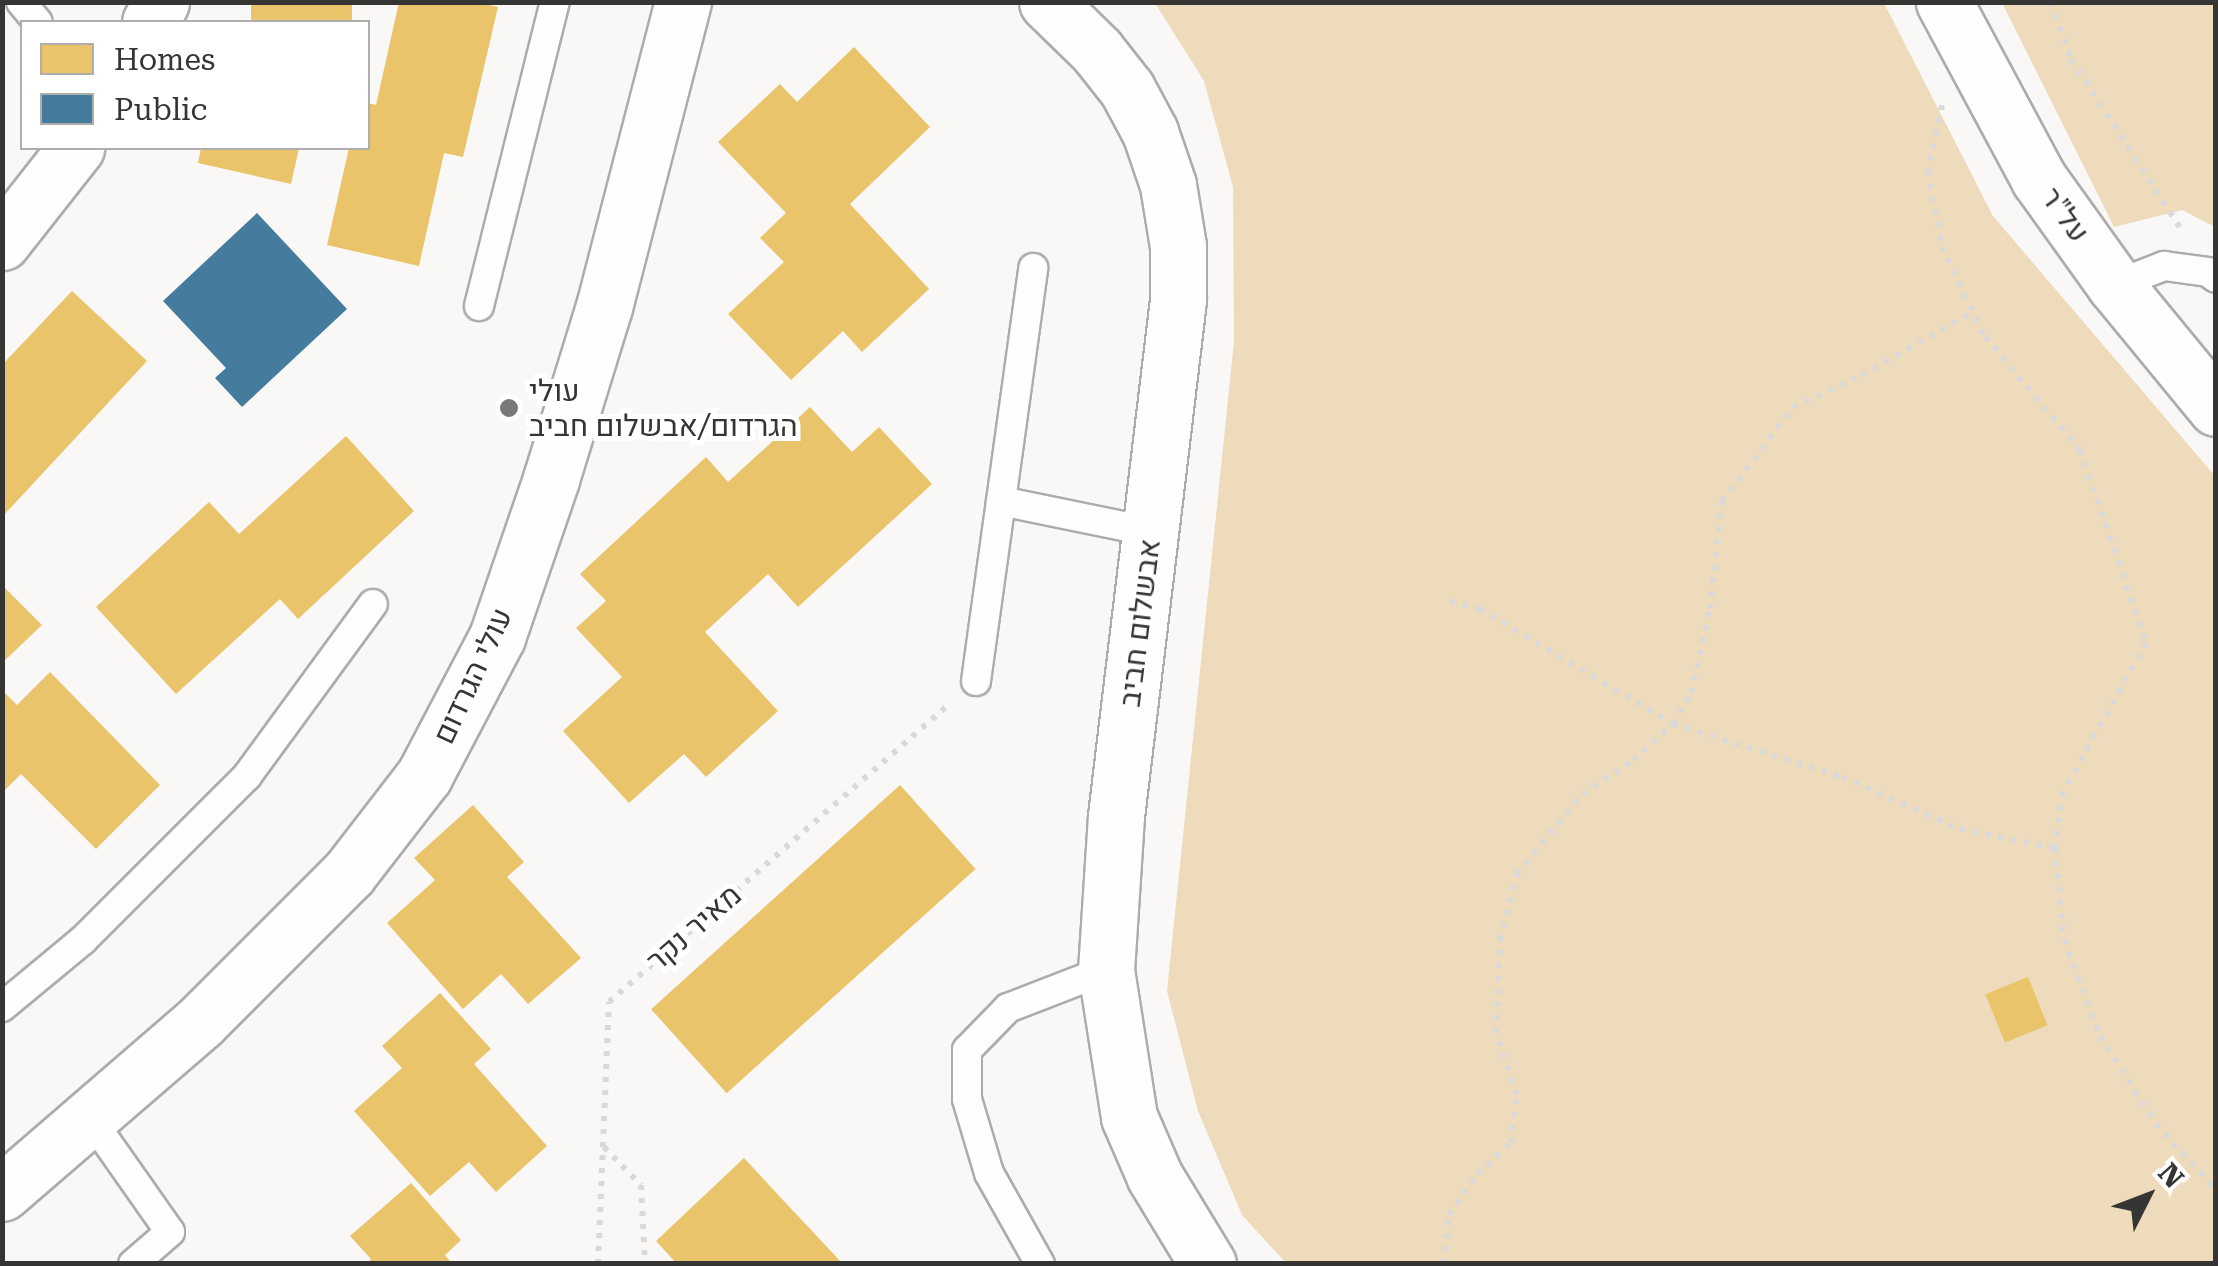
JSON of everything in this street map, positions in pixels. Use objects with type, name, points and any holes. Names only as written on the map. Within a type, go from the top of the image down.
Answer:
[{"type":"street","name":"עולי הגרדום","points":[[2,1194],[201,1021],[349,874],[424,776],[496,637],[551,479],[604,307],[683,2]]},
{"type":"street","name":"אבשלום חביב","points":[[1047,2],[1097,51],[1127,89],[1150,132],[1168,186],[1178,246],[1178,300],[1116,816],[1106,970],[1130,1116],[1155,1178],[1208,1264]]},
{"type":"street","name":"על\"ר","points":[[1954,23],[2039,180],[2114,285],[2216,408]]},
{"type":"street","points":[[2,242],[74,150]]},
{"type":"lane","points":[[479,306],[555,2]]},
{"type":"lane","points":[[2114,285],[2164,266],[2212,274]]},
{"type":"lane","points":[[976,681],[1033,268]]},
{"type":"lane","points":[[1001,501],[1152,532]]},
{"type":"lane","points":[[2,1007],[83,940],[247,776],[373,604]]},
{"type":"lane","points":[[1040,1264],[990,1174],[967,1100],[967,1050],[1008,1008],[1106,970]]},
{"type":"lane","points":[[90,1118],[170,1232],[133,1264]]},
{"type":"path","points":[[2051,2],[2071,59],[2212,274]]},
{"type":"path","points":[[1954,23],[1928,171],[1942,247],[1984,338],[2080,450],[2146,642],[2063,792],[2055,848],[2064,940],[2100,1036],[2156,1124],[2216,1190]]},
{"type":"path","points":[[1444,1264],[1449,1215],[1478,1174],[1510,1143],[1517,1094],[1496,1033],[1500,940],[1518,874],[1582,794],[1633,760],[1673,724],[1691,693],[1710,609],[1722,501],[1793,406],[1862,375],[1972,312]]},
{"type":"path","points":[[1450,601],[1480,609],[1673,724],[1842,777],[1960,829],[2055,848]]},
{"type":"path","name":"מאיר נקר","points":[[598,1264],[609,1002],[976,681]]},
{"type":"path","points":[[603,1146],[641,1185],[645,1264]]},
{"type":"shaded area","points":[[1155,3],[1884,3],[1993,216],[2215,476],[2215,1263],[1287,1264],[1242,1215],[1198,1111],[1167,991],[1234,341],[1233,187],[1204,81]]},
{"type":"shaded area","points":[[2002,3],[2215,3],[2215,227],[2182,210],[2114,227]]},
{"type":"building: Homes","points":[[251,2],[352,2],[352,20],[251,20]]},
{"type":"building: Homes","points":[[399,2],[477,2],[498,7],[463,157],[444,153],[419,266],[327,245],[349,150],[370,150],[370,104],[376,105]]},
{"type":"building: Homes","points":[[854,47],[930,127],[850,204],[929,289],[862,352],[843,331],[791,380],[728,314],[784,262],[760,238],[786,213],[718,142],[780,84],[797,102]]},
{"type":"building: Homes","points":[[201,150],[299,150],[291,184],[198,163]]},
{"type":"building: Homes","points":[[72,291],[147,361],[2,517],[2,365]]},
{"type":"building: Homes","points":[[810,407],[852,452],[879,427],[932,484],[798,607],[768,574],[705,632],[778,711],[706,777],[684,754],[629,803],[563,731],[622,677],[576,628],[606,601],[580,574],[706,457],[728,482]]},
{"type":"building: Homes","points":[[346,436],[414,511],[298,619],[280,599],[176,694],[96,607],[209,502],[239,534]]},
{"type":"building: Homes","points":[[2,585],[42,625],[2,663]]},
{"type":"building: Homes","points":[[50,672],[160,785],[96,849],[21,774],[2,793],[2,690],[17,705]]},
{"type":"building: Homes","points":[[900,785],[976,869],[727,1093],[651,1009]]},
{"type":"building: Homes","points":[[473,805],[524,862],[507,877],[581,958],[528,1004],[501,974],[463,1009],[387,923],[435,880],[414,858]]},
{"type":"building: Homes","points":[[2028,977],[2047,1025],[2005,1042],[1985,994]]},
{"type":"building: Homes","points":[[440,993],[491,1049],[474,1064],[547,1146],[496,1192],[469,1162],[430,1196],[354,1111],[402,1068],[382,1046]]},
{"type":"building: Homes","points":[[744,1158],[843,1264],[677,1264],[656,1241]]},
{"type":"building: Homes","points":[[411,1183],[461,1240],[445,1255],[452,1264],[366,1264],[371,1259],[350,1236]]},
{"type":"building: Public","points":[[257,213],[347,309],[242,407],[215,378],[226,368],[163,301]]},
{"type":"place","name":"עולי הגרדום/אבשלום חביב","points":[[509,408]]}]
